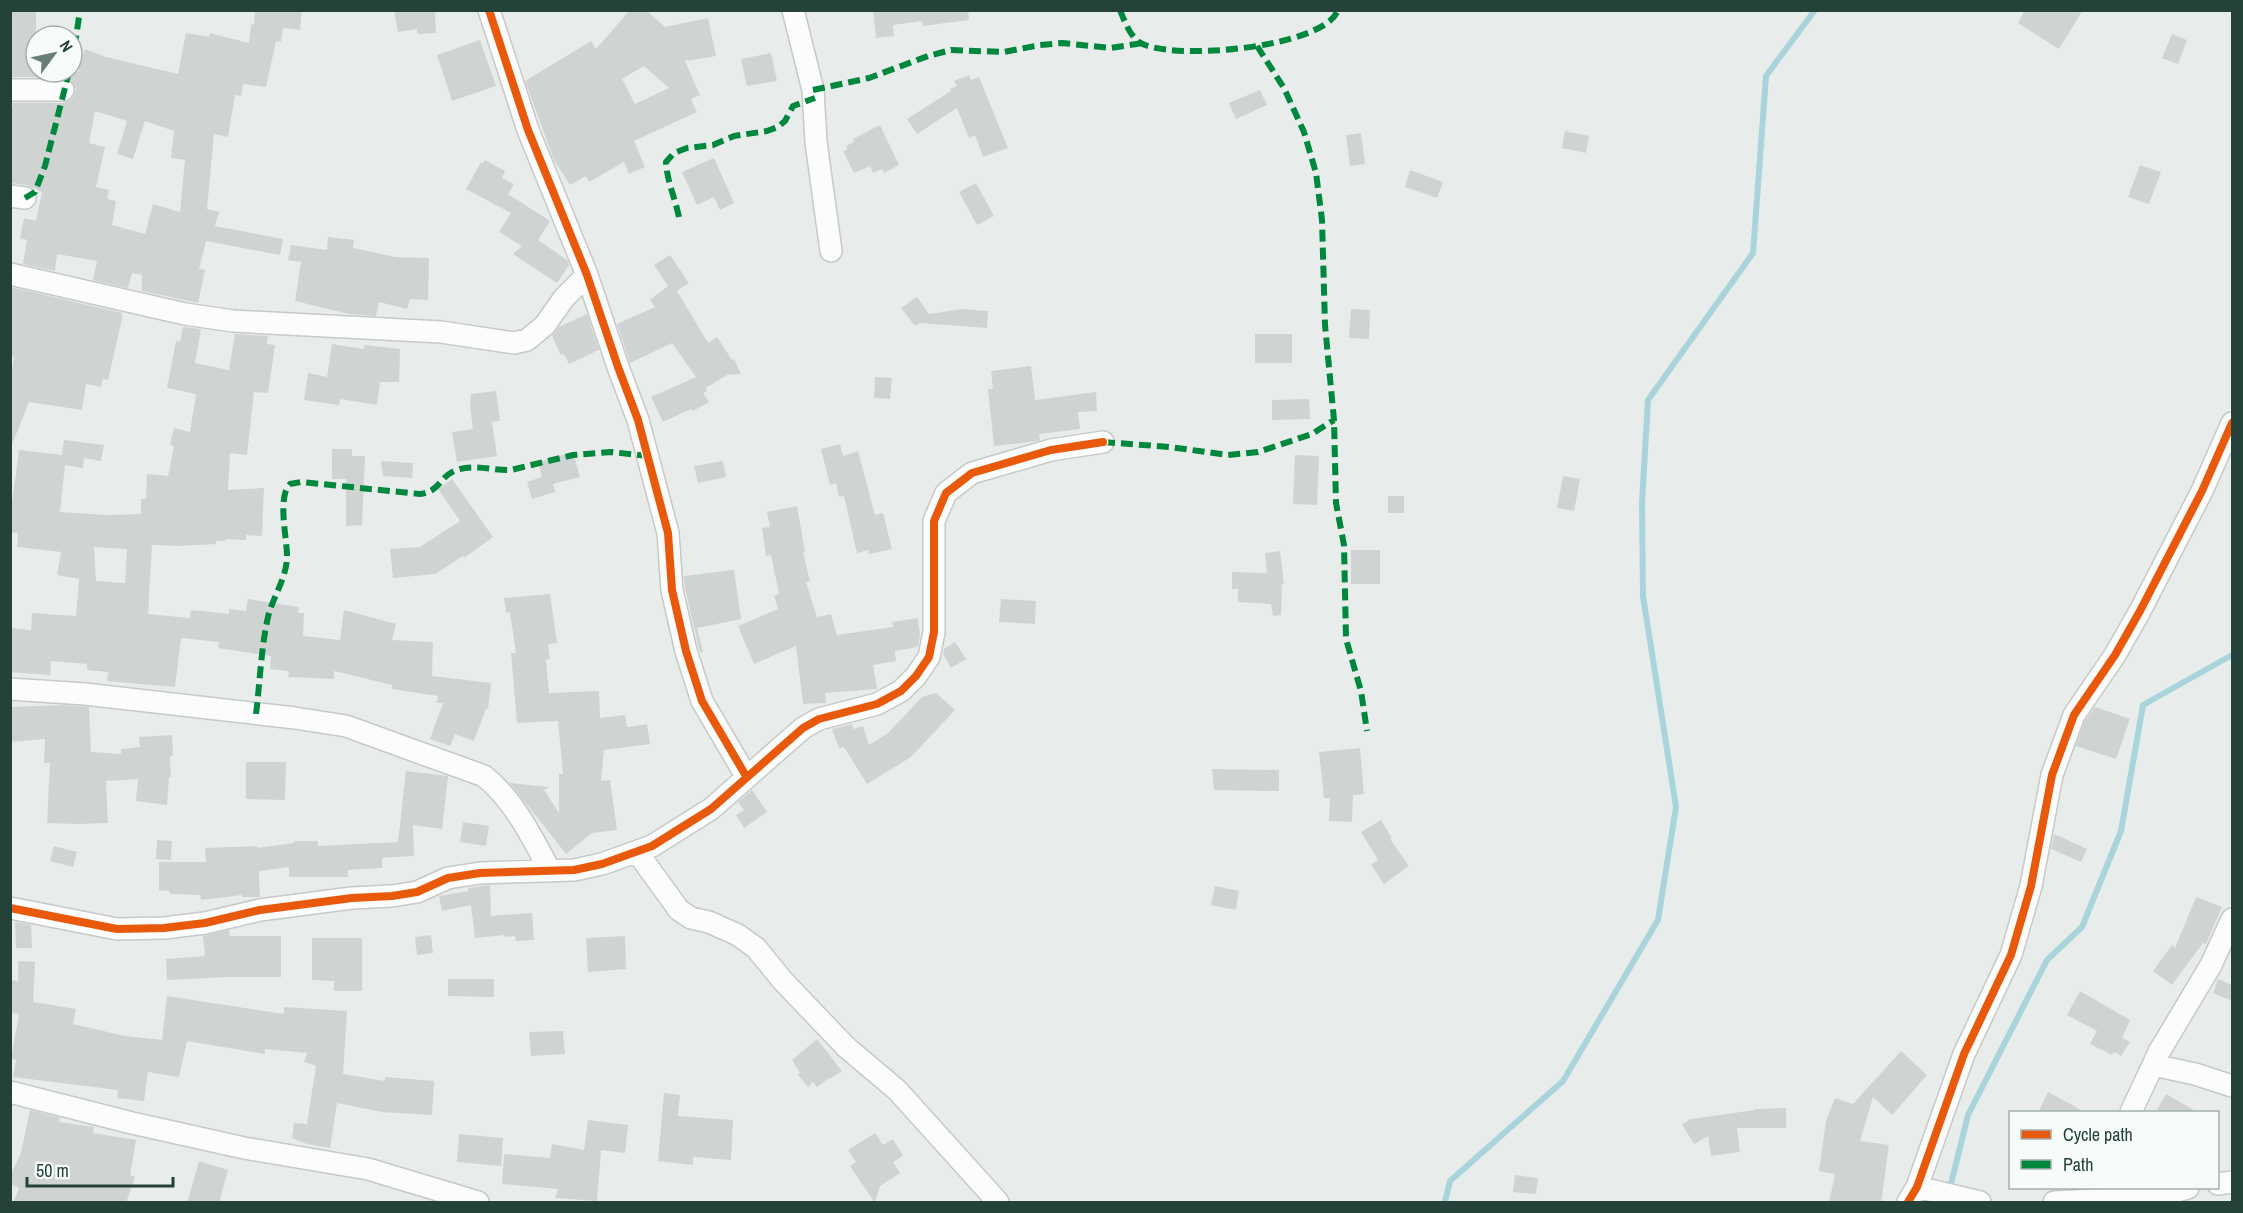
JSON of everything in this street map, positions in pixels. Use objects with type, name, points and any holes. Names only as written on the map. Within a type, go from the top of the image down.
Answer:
[{"type":"street","points":[[489,10],[528,130],[587,275],[643,438],[668,533],[672,590],[686,651],[702,701],[747,776]]},
{"type":"street","points":[[793,10],[813,90],[816,142],[831,251]]},
{"type":"street","points":[[10,90],[63,90]]},
{"type":"street","points":[[10,274],[144,306],[194,315],[302,326],[441,332],[514,343],[527,339],[545,326],[564,298],[587,275]]},
{"type":"street","points":[[1976,1202],[1913,1195],[1964,1054],[2011,955],[2031,886],[2052,775],[2074,715],[2115,655],[2140,611],[2202,491],[2232,423]]},
{"type":"street","points":[[10,908],[117,929],[164,928],[205,923],[260,910],[417,892],[448,878],[480,873],[574,870],[602,864],[652,846],[711,809],[803,728],[819,718],[877,704],[901,692],[916,676],[929,657],[934,632],[934,521],[946,493],[972,473],[983,469],[1051,450],[1103,442]]},
{"type":"street","points":[[10,688],[85,694],[296,718],[346,726],[379,737],[484,776],[511,804],[550,871]]},
{"type":"street","points":[[637,852],[679,910],[691,918],[709,922],[738,935],[756,948],[783,981],[846,1047],[897,1089],[998,1203]]},
{"type":"street","points":[[2132,1111],[2159,1052],[2211,965],[2232,918]]},
{"type":"street","points":[[2154,1065],[2196,1074],[2232,1086]]},
{"type":"street","points":[[10,1092],[244,1148],[368,1169],[478,1203]]},
{"type":"street","points":[[2054,1203],[2092,1194],[2160,1196],[2184,1189]]},
{"type":"building","points":[[10,10],[36,10],[36,24],[24,24],[24,77],[10,77]]},
{"type":"building","points":[[255,10],[302,10],[300,30],[283,28],[281,42],[276,41],[266,87],[243,84],[241,96],[235,95],[228,137],[214,134],[207,209],[219,212],[215,226],[283,239],[280,255],[206,241],[199,269],[205,270],[198,303],[142,291],[142,275],[132,273],[128,288],[93,280],[97,261],[57,254],[55,271],[23,264],[27,240],[20,238],[24,218],[36,221],[42,192],[27,185],[10,183],[10,117],[13,103],[64,103],[74,97],[76,89],[73,84],[84,84],[85,49],[106,57],[178,74],[186,33],[209,37],[210,33],[249,43]],"holes":[[[95,111],[127,121],[117,154],[133,159],[145,121],[174,131],[171,158],[185,160],[180,212],[153,204],[145,234],[112,225],[116,201],[107,199],[109,190],[96,187],[105,147],[89,143]]]},
{"type":"building","points":[[394,10],[435,10],[436,33],[417,34],[417,29],[398,32]]},
{"type":"building","points":[[630,10],[646,10],[665,27],[708,18],[716,56],[685,61],[700,95],[691,99],[697,112],[634,141],[645,167],[629,174],[624,162],[589,182],[586,176],[570,185],[554,160],[525,81],[591,41],[596,49]],"holes":[[[644,66],[669,88],[635,104],[622,79]]]},
{"type":"building","points":[[873,10],[968,10],[969,20],[923,26],[922,21],[893,25],[894,36],[876,38]]},
{"type":"building","points":[[2025,10],[2083,10],[2059,49],[2018,23]]},
{"type":"building","points":[[2172,34],[2187,40],[2178,64],[2162,58]]},
{"type":"building","points":[[480,40],[496,86],[452,101],[437,55]]},
{"type":"building","points":[[771,53],[777,81],[747,86],[741,59]]},
{"type":"building","points":[[969,75],[971,80],[979,77],[1008,148],[983,157],[975,135],[969,138],[957,108],[917,134],[907,119],[951,91],[950,89],[957,86],[954,81]]},
{"type":"building","points":[[1260,90],[1267,105],[1236,119],[1229,103]]},
{"type":"building","points":[[880,125],[899,165],[884,173],[882,169],[873,173],[870,166],[854,173],[843,151],[847,150],[846,146],[854,142],[853,139]]},
{"type":"building","points":[[1565,131],[1589,136],[1586,153],[1562,148]]},
{"type":"building","points":[[1361,133],[1365,164],[1350,166],[1346,135]]},
{"type":"building","points":[[714,158],[734,203],[720,210],[714,197],[697,205],[682,172]]},
{"type":"building","points":[[485,160],[505,171],[502,178],[514,184],[508,194],[550,221],[538,240],[567,260],[569,265],[557,283],[513,254],[522,246],[499,232],[511,213],[466,189],[481,162]]},
{"type":"building","points":[[2140,165],[2161,172],[2149,204],[2128,197]]},
{"type":"building","points":[[1410,170],[1443,182],[1437,198],[1405,187]]},
{"type":"building","points":[[976,183],[994,216],[977,225],[959,192]]},
{"type":"building","points":[[328,237],[354,240],[353,248],[395,257],[429,258],[428,300],[410,299],[407,309],[379,302],[376,316],[349,314],[295,301],[301,262],[288,260],[291,245],[327,250]]},
{"type":"building","points":[[670,255],[689,283],[677,291],[708,343],[717,337],[732,360],[734,359],[741,374],[727,375],[706,388],[707,391],[703,393],[709,402],[693,411],[691,409],[663,422],[651,397],[696,377],[672,343],[630,363],[617,324],[655,307],[650,300],[668,286],[654,265]]},
{"type":"building","points":[[10,287],[122,313],[108,380],[103,379],[101,387],[86,384],[82,410],[29,402],[11,447],[10,384],[14,357],[10,356]]},
{"type":"building","points":[[917,297],[929,314],[962,309],[988,311],[987,328],[920,323],[915,326],[901,308]]},
{"type":"building","points":[[1351,309],[1370,310],[1369,339],[1349,338]]},
{"type":"building","points":[[587,314],[599,350],[569,364],[564,354],[561,355],[552,336],[559,327]]},
{"type":"building","points":[[183,327],[201,329],[195,363],[229,370],[235,334],[268,336],[267,344],[275,345],[268,393],[254,392],[247,455],[230,453],[228,490],[264,488],[262,536],[246,535],[246,540],[225,539],[225,541],[216,541],[216,544],[152,545],[148,614],[190,618],[191,610],[229,614],[229,609],[246,611],[248,599],[299,607],[298,613],[304,613],[303,636],[340,640],[344,610],[396,624],[392,640],[433,642],[432,676],[491,683],[488,709],[486,709],[474,741],[455,734],[450,746],[430,739],[443,703],[437,703],[438,696],[392,689],[392,685],[334,671],[334,679],[288,677],[289,671],[270,669],[271,656],[218,648],[219,642],[181,638],[175,687],[107,681],[108,672],[87,670],[87,664],[51,661],[50,675],[10,672],[10,628],[31,630],[32,613],[76,616],[79,579],[57,575],[61,552],[17,547],[18,533],[10,532],[10,502],[12,503],[19,450],[62,455],[64,440],[104,445],[101,461],[84,458],[83,468],[65,465],[60,512],[106,515],[141,514],[141,499],[146,499],[147,474],[168,476],[174,446],[170,445],[174,428],[190,432],[196,394],[167,388],[176,341],[180,342]],"holes":[[[94,547],[127,549],[125,583],[96,581]]]},
{"type":"building","points":[[1255,334],[1292,334],[1292,363],[1255,363]]},
{"type":"building","points":[[332,344],[364,349],[364,345],[400,349],[399,382],[380,382],[377,405],[340,399],[339,405],[304,400],[308,373],[327,377]]},
{"type":"building","points":[[1031,366],[1035,400],[1096,392],[1097,411],[1078,412],[1080,429],[1039,434],[1040,440],[1037,441],[994,446],[988,389],[993,389],[991,371]]},
{"type":"building","points":[[875,377],[892,378],[890,399],[874,398]]},
{"type":"building","points":[[496,391],[500,421],[492,422],[497,456],[457,462],[452,432],[473,429],[471,394]]},
{"type":"building","points":[[1309,399],[1310,419],[1272,420],[1272,400]]},
{"type":"building","points":[[840,444],[843,456],[858,451],[875,515],[883,513],[892,549],[869,554],[868,550],[857,553],[844,496],[839,497],[836,483],[830,485],[821,449]]},
{"type":"building","points":[[332,449],[352,449],[352,456],[365,456],[362,525],[346,526],[346,479],[332,479]]},
{"type":"building","points":[[573,452],[580,477],[553,484],[555,492],[532,499],[527,482],[542,477],[538,462]]},
{"type":"building","points":[[1295,455],[1319,456],[1317,505],[1293,504]]},
{"type":"building","points":[[381,461],[413,463],[412,478],[383,476]]},
{"type":"building","points":[[723,461],[726,477],[698,483],[694,466]]},
{"type":"building","points":[[1563,476],[1580,479],[1574,511],[1557,508]]},
{"type":"building","points":[[452,479],[493,537],[464,558],[463,556],[435,574],[393,578],[390,549],[420,547],[460,521],[438,489]]},
{"type":"building","points":[[1388,496],[1404,496],[1404,513],[1388,513]]},
{"type":"building","points":[[797,506],[805,552],[803,553],[810,581],[806,582],[817,617],[831,614],[837,635],[893,627],[892,622],[918,618],[920,635],[918,647],[895,651],[896,661],[873,665],[877,689],[825,693],[826,703],[803,704],[796,646],[754,664],[738,626],[778,609],[774,596],[779,594],[771,555],[766,556],[762,528],[770,527],[767,512]]},
{"type":"building","points":[[1351,550],[1380,550],[1380,584],[1351,584]]},
{"type":"building","points":[[1280,551],[1284,584],[1282,584],[1281,615],[1273,616],[1271,604],[1238,602],[1238,589],[1232,589],[1232,572],[1267,573],[1265,553]]},
{"type":"building","points":[[734,570],[741,619],[697,628],[703,652],[700,653],[684,576]]},
{"type":"building","points":[[550,594],[557,643],[548,644],[550,659],[546,660],[549,693],[599,691],[600,718],[625,715],[627,727],[647,724],[650,744],[604,750],[601,781],[610,780],[617,830],[592,833],[566,854],[510,783],[549,787],[544,790],[559,813],[559,774],[563,774],[558,721],[517,723],[511,653],[516,653],[510,612],[506,613],[504,598]]},
{"type":"building","points":[[1001,599],[1036,601],[1035,624],[999,622]]},
{"type":"building","points":[[955,642],[966,659],[951,668],[943,654],[944,649]]},
{"type":"building","points":[[936,693],[955,710],[911,757],[867,784],[844,747],[839,748],[832,729],[852,724],[853,729],[863,726],[869,745],[888,733],[922,697]]},
{"type":"building","points":[[64,705],[89,707],[91,752],[121,754],[121,749],[140,747],[139,737],[172,735],[173,756],[170,756],[171,777],[169,777],[167,805],[136,801],[138,779],[106,781],[108,823],[47,823],[50,763],[44,763],[45,739],[10,742],[10,707]]},
{"type":"building","points":[[2095,707],[2130,719],[2116,759],[2076,746],[2085,721]]},
{"type":"building","points":[[1360,748],[1364,794],[1353,795],[1352,822],[1329,821],[1330,798],[1324,798],[1319,752]]},
{"type":"building","points":[[246,762],[286,762],[285,800],[246,799]]},
{"type":"building","points":[[1212,769],[1279,770],[1279,791],[1214,790]]},
{"type":"building","points":[[406,771],[448,776],[442,829],[413,825],[414,856],[382,858],[382,868],[348,870],[348,877],[289,877],[289,867],[259,871],[260,897],[242,897],[242,895],[201,900],[200,895],[170,894],[170,891],[159,890],[159,862],[206,862],[205,848],[257,846],[257,848],[294,843],[294,841],[318,841],[318,846],[398,842]]},
{"type":"building","points":[[752,790],[767,812],[744,828],[736,815],[744,810],[738,802]]},
{"type":"building","points":[[1381,820],[1392,838],[1390,839],[1409,866],[1384,884],[1371,865],[1378,860],[1361,832]]},
{"type":"building","points":[[463,822],[489,826],[486,846],[460,842]]},
{"type":"building","points":[[2054,834],[2087,849],[2081,862],[2051,849]]},
{"type":"building","points":[[157,840],[172,841],[171,860],[156,859]]},
{"type":"building","points":[[54,846],[77,852],[73,867],[50,861]]},
{"type":"building","points":[[490,885],[491,916],[532,913],[534,940],[516,941],[515,936],[505,937],[504,935],[475,938],[471,905],[442,911],[439,896]]},
{"type":"building","points":[[1215,886],[1239,891],[1236,910],[1211,905]]},
{"type":"building","points":[[2196,897],[2222,907],[2206,944],[2203,943],[2172,985],[2153,971],[2172,945],[2175,948]]},
{"type":"building","points":[[15,922],[31,925],[32,948],[16,948]]},
{"type":"building","points":[[229,930],[230,936],[281,936],[281,977],[167,980],[166,959],[205,956],[203,936]]},
{"type":"building","points":[[431,935],[433,953],[417,955],[415,937]]},
{"type":"building","points":[[625,936],[626,969],[588,972],[586,938]]},
{"type":"building","points":[[312,938],[362,938],[362,991],[334,991],[334,981],[312,980]]},
{"type":"building","points":[[18,961],[35,962],[33,1002],[76,1009],[73,1024],[125,1036],[162,1040],[167,996],[284,1014],[284,1007],[347,1011],[343,1074],[385,1081],[385,1077],[434,1081],[432,1115],[382,1112],[337,1103],[330,1148],[307,1144],[292,1138],[294,1123],[307,1124],[316,1066],[304,1062],[307,1053],[265,1049],[265,1054],[187,1041],[179,1077],[148,1072],[144,1101],[117,1098],[118,1090],[13,1077],[16,1060],[11,1059],[19,1014],[10,1013],[10,980],[18,981]]},
{"type":"building","points":[[448,979],[494,979],[494,997],[448,996]]},
{"type":"building","points":[[2218,979],[2232,985],[2232,1001],[2213,993]]},
{"type":"building","points":[[2080,991],[2130,1020],[2122,1038],[2130,1042],[2121,1056],[2114,1052],[2112,1055],[2090,1044],[2097,1031],[2067,1015]]},
{"type":"building","points":[[563,1031],[565,1054],[531,1056],[529,1032]]},
{"type":"building","points":[[817,1039],[842,1071],[817,1087],[813,1082],[808,1087],[798,1075],[800,1073],[792,1060]]},
{"type":"building","points":[[1901,1051],[1927,1075],[1892,1115],[1873,1097],[1860,1141],[1889,1145],[1881,1203],[1829,1203],[1835,1174],[1819,1171],[1826,1121],[1835,1098],[1853,1104]]},
{"type":"building","points":[[2048,1092],[2083,1111],[2039,1111]]},
{"type":"building","points":[[664,1093],[680,1095],[678,1116],[733,1120],[731,1160],[693,1157],[693,1165],[658,1161]]},
{"type":"building","points":[[2166,1094],[2196,1111],[2156,1111]]},
{"type":"building","points":[[1786,1108],[1786,1128],[1737,1128],[1740,1152],[1711,1156],[1708,1136],[1694,1144],[1682,1124],[1691,1119],[1755,1109]]},
{"type":"building","points":[[30,1110],[60,1118],[59,1122],[94,1127],[93,1133],[136,1140],[130,1175],[135,1177],[126,1203],[13,1203],[19,1188],[10,1184],[10,1176],[21,1153]]},
{"type":"building","points":[[588,1120],[628,1125],[625,1153],[601,1150],[597,1201],[555,1198],[558,1189],[502,1184],[504,1154],[550,1158],[552,1144],[584,1150]]},
{"type":"building","points":[[875,1133],[883,1145],[893,1139],[903,1156],[893,1162],[900,1173],[880,1186],[875,1203],[850,1166],[856,1162],[848,1150]]},
{"type":"building","points":[[459,1134],[503,1138],[501,1166],[457,1162]]},
{"type":"building","points":[[199,1161],[228,1170],[219,1203],[187,1203]]},
{"type":"building","points":[[1515,1175],[1538,1178],[1536,1194],[1513,1192]]},
{"type":"waterway","points":[[1445,1202],[1450,1181],[1563,1081],[1658,920],[1676,807],[1643,596],[1642,503],[1648,400],[1753,253],[1766,76],[1815,10]]},
{"type":"waterway","points":[[1949,1192],[1968,1115],[2047,960],[2082,927],[2121,831],[2143,705],[2232,655]]},
{"type":"marked path","points":[[78,24],[80,10]]},
{"type":"marked path","points":[[1120,10],[1130,32],[1139,42],[1156,48],[1181,51],[1245,48],[1277,42],[1306,34],[1327,23],[1338,10]]},
{"type":"marked path","points":[[813,90],[869,78],[951,50],[1004,52],[1062,43],[1110,48],[1143,43]]},
{"type":"marked path","points":[[1257,46],[1284,88],[1304,132],[1316,173],[1322,220],[1325,325],[1334,420],[1336,503],[1344,545],[1346,639],[1361,691],[1367,731]]},
{"type":"marked path","points":[[25,198],[35,192],[45,166],[66,84]]},
{"type":"marked path","points":[[679,217],[669,183],[666,162],[674,153],[687,148],[713,145],[734,136],[778,127],[785,121],[793,106],[815,98]]},
{"type":"marked path","points":[[1103,442],[1170,447],[1228,455],[1258,452],[1312,434],[1334,420]]},
{"type":"marked path","points":[[256,714],[268,617],[286,564],[287,548],[283,508],[286,490],[290,484],[301,482],[420,494],[432,490],[449,474],[461,469],[475,467],[511,470],[573,455],[611,452],[648,456]]},
{"type":"cycle path","points":[[489,10],[528,130],[587,275],[638,420],[668,533],[672,590],[686,651],[702,701],[746,776]]},
{"type":"cycle path","points":[[1908,1202],[1917,1187],[1964,1054],[2011,955],[2031,886],[2052,775],[2074,715],[2115,655],[2140,611],[2202,491],[2232,423]]},
{"type":"cycle path","points":[[10,908],[117,929],[164,928],[205,923],[260,910],[417,892],[448,878],[480,873],[574,870],[602,864],[652,846],[711,809],[803,728],[819,719],[877,704],[901,691],[916,676],[929,657],[934,632],[934,521],[946,493],[972,473],[1051,450],[1103,442]]}]
